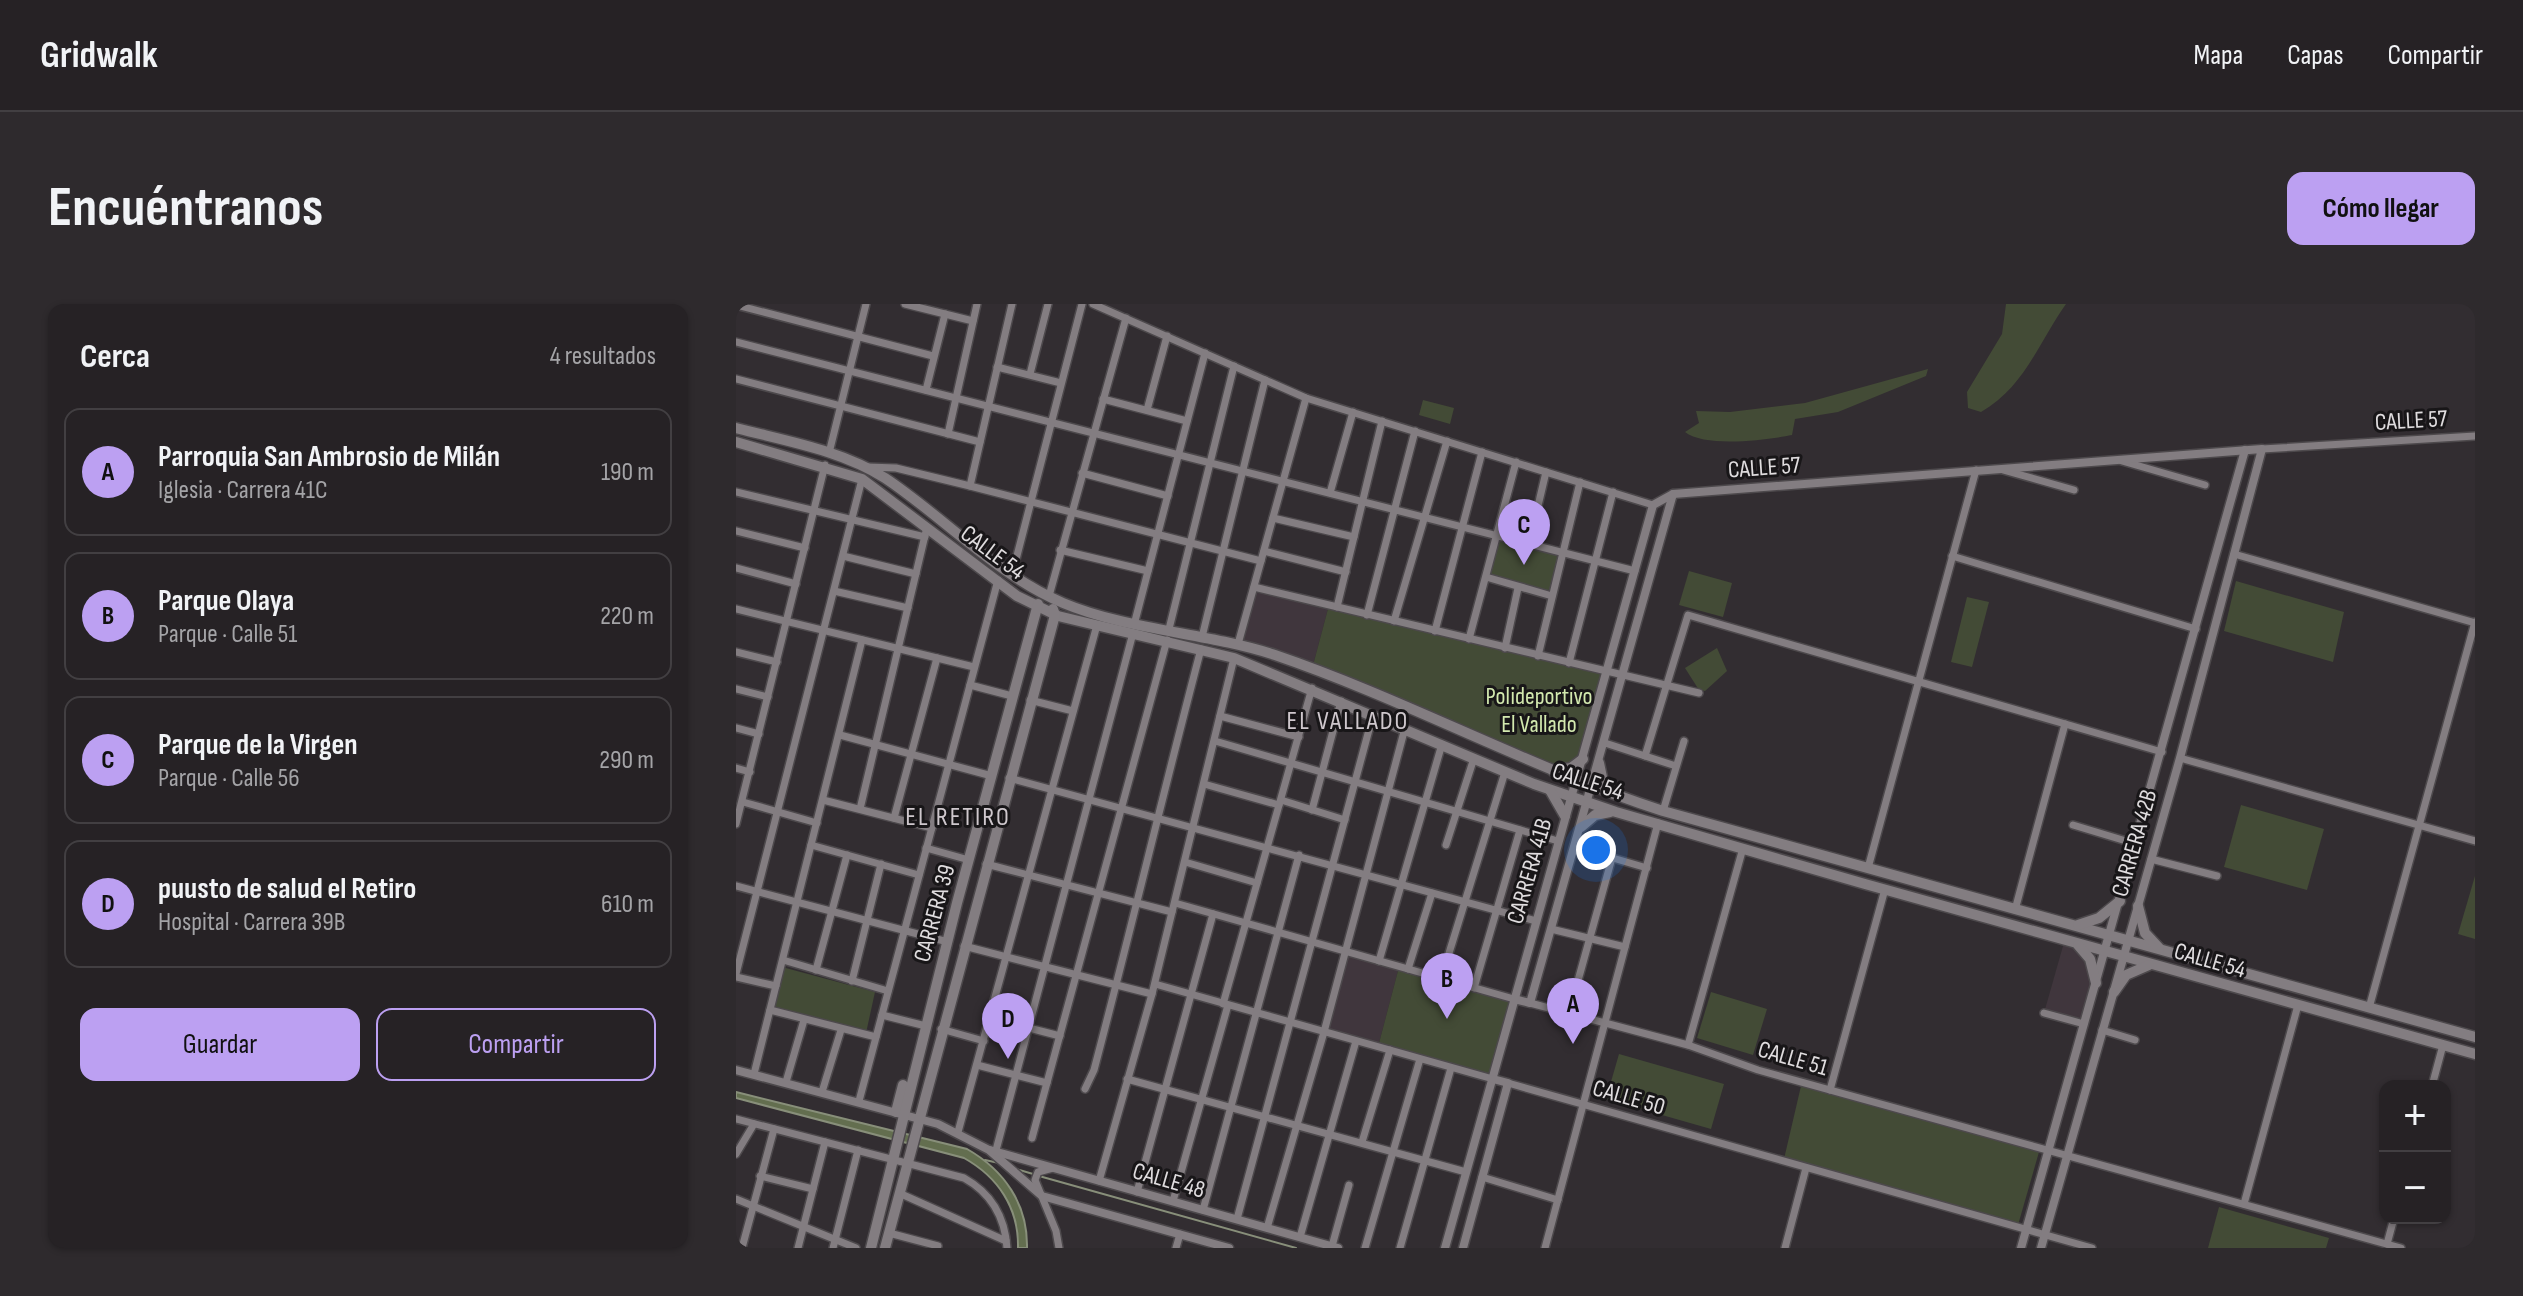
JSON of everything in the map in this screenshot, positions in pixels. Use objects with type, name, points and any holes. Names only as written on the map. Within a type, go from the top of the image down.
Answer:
[{"type":"main road","name":"CALLE 54","points":[[736,428],[829,453],[865,467],[903,491],[1012,575],[1049,596],[1079,609],[1234,658],[1312,688],[1534,784],[1616,812],[2475,1054]]},
{"type":"main road","name":"CALLE 54","points":[[736,442],[825,465],[862,479],[926,532],[1035,606],[1070,620],[1134,627]]},
{"type":"main road","points":[[1017,596],[1030,610],[1031,624]]},
{"type":"main road","points":[[1035,606],[1049,596],[1055,615]]},
{"type":"main road","name":"CARRERA 39","points":[[871,1248],[894,1155],[900,1115],[1035,606]]},
{"type":"main road","name":"CARRERA 39","points":[[885,1248],[941,1029],[1055,615]]},
{"type":"main road","points":[[1048,633],[1057,623],[1070,620]]},
{"type":"main road","name":"CALLE 54","points":[[1168,635],[1238,644],[1312,669],[1545,770],[1663,811],[2475,1037]]},
{"type":"main road","points":[[1005,727],[1010,737],[1021,732]]},
{"type":"main road","points":[[997,753],[1007,749],[1014,760]]},
{"type":"main road","points":[[1534,784],[1543,778],[1545,770],[1571,768],[1583,759]]},
{"type":"main road","points":[[1599,763],[1603,782],[1619,797]]},
{"type":"main road","points":[[1548,789],[1565,816]]},
{"type":"main road","points":[[1581,827],[1595,815],[1616,812]]},
{"type":"main road","points":[[965,878],[968,887],[980,884]]},
{"type":"main road","points":[[957,903],[963,897],[969,897],[974,907]]},
{"type":"main road","points":[[2072,925],[2099,918],[2120,901]]},
{"type":"main road","points":[[2138,906],[2145,933],[2158,947],[2175,955]]},
{"type":"main road","points":[[2065,939],[2080,946],[2090,959],[2096,983]]},
{"type":"main road","points":[[2114,992],[2134,969],[2158,966]]},
{"type":"street","points":[[829,453],[866,304]]},
{"type":"street","points":[[908,304],[931,307],[973,321]]},
{"type":"street","points":[[948,434],[977,304]]},
{"type":"street","points":[[970,486],[1012,304]]},
{"type":"street","points":[[1030,374],[1048,304]]},
{"type":"street","points":[[1012,575],[1082,304]]},
{"type":"street","points":[[1093,304],[1306,398],[1653,505]]},
{"type":"street","points":[[736,305],[933,356]]},
{"type":"street","points":[[926,390],[945,314]]},
{"type":"street","points":[[1049,596],[1126,318]]},
{"type":"street","points":[[1147,410],[1167,336]]},
{"type":"street","points":[[736,342],[1635,571]]},
{"type":"street","points":[[993,1152],[1067,885],[1205,353]]},
{"type":"street","points":[[1032,1138],[1168,635],[1234,366]]},
{"type":"street","points":[[997,367],[1061,383]]},
{"type":"street","points":[[736,379],[980,442]]},
{"type":"street","points":[[1202,637],[1265,380]]},
{"type":"street","points":[[1238,644],[1306,398]]},
{"type":"street","points":[[1103,399],[1187,421]]},
{"type":"street","points":[[1330,493],[1353,412]]},
{"type":"street","points":[[1337,607],[1382,421]]},
{"type":"street","points":[[1367,615],[1415,431]]},
{"type":"street","name":"CALLE 57","points":[[1653,505],[1673,494],[2245,450],[2475,436]]},
{"type":"street","points":[[1394,621],[1447,441]]},
{"type":"street","name":"CARRERA 42B","points":[[2041,1248],[2180,758],[2262,449]]},
{"type":"street","name":"CARRERA 42B","points":[[2021,1248],[2245,450]]},
{"type":"street","points":[[1435,631],[1482,452]]},
{"type":"street","points":[[2117,460],[2205,485]]},
{"type":"street","points":[[1469,639],[1516,462]]},
{"type":"street","points":[[736,824],[825,465]]},
{"type":"street","points":[[865,467],[896,468],[1261,561]]},
{"type":"street","points":[[1998,469],[2074,490]]},
{"type":"street","points":[[1868,868],[1976,470]]},
{"type":"street","points":[[1529,544],[1546,472]]},
{"type":"street","points":[[1082,473],[1168,496]]},
{"type":"street","points":[[776,986],[736,976],[862,479]]},
{"type":"street","points":[[1538,656],[1580,482]]},
{"type":"street","points":[[736,492],[852,521],[926,532],[860,809]]},
{"type":"street","points":[[1569,663],[1613,492]]},
{"type":"street","name":"CARRERA 41B","points":[[1530,1003],[1673,494]]},
{"type":"street","name":"CARRERA 41B","points":[[1445,1248],[1653,505]]},
{"type":"street","points":[[1273,518],[1354,537]]},
{"type":"street","points":[[736,531],[805,548]]},
{"type":"street","points":[[1060,550],[1148,571]]},
{"type":"street","points":[[1264,551],[1346,572]]},
{"type":"street","points":[[2234,554],[2475,622],[2369,1008]]},
{"type":"street","points":[[843,556],[916,574]]},
{"type":"street","points":[[1952,556],[2196,629]]},
{"type":"street","points":[[736,568],[796,584]]},
{"type":"street","points":[[1486,577],[1552,596]]},
{"type":"street","points":[[859,1101],[998,580]]},
{"type":"street","points":[[1254,587],[1699,693]]},
{"type":"street","points":[[1505,648],[1518,588]]},
{"type":"street","points":[[834,591],[908,608]]},
{"type":"street","points":[[736,609],[974,667]]},
{"type":"street","points":[[1645,756],[1664,685],[1688,615],[2162,752]]},
{"type":"street","points":[[958,1132],[1097,625]]},
{"type":"street","points":[[754,1074],[862,640]]},
{"type":"street","points":[[1085,1089],[1094,1070],[1139,904],[1156,818],[1201,649]]},
{"type":"street","points":[[736,652],[777,662]]},
{"type":"street","points":[[894,818],[937,658]]},
{"type":"street","points":[[1099,1181],[1155,984],[1234,658]]},
{"type":"street","points":[[970,685],[1012,696]]},
{"type":"street","points":[[1173,1201],[1312,688]]},
{"type":"street","points":[[736,689],[768,697]]},
{"type":"street","points":[[1030,700],[1073,711]]},
{"type":"street","points":[[1312,810],[1341,701]]},
{"type":"street","points":[[1237,1219],[1373,715]]},
{"type":"street","points":[[1220,716],[1299,737]]},
{"type":"street","points":[[2015,910],[2065,724]]},
{"type":"street","points":[[736,728],[759,734]]},
{"type":"street","points":[[1267,1228],[1324,1032],[1405,728]]},
{"type":"street","points":[[840,735],[992,776]]},
{"type":"street","points":[[1215,741],[1558,841]]},
{"type":"street","points":[[1663,811],[1684,741]]},
{"type":"street","points":[[1605,743],[1676,766]]},
{"type":"street","points":[[1379,961],[1442,744]]},
{"type":"street","points":[[1446,845],[1474,758]]},
{"type":"street","points":[[2180,758],[2475,841]]},
{"type":"street","points":[[736,768],[750,772]]},
{"type":"street","points":[[1441,979],[1505,772]]},
{"type":"street","points":[[1009,778],[1536,921]]},
{"type":"street","points":[[1204,784],[1345,820]]},
{"type":"street","points":[[823,800],[932,828]]},
{"type":"street","points":[[743,802],[817,823]]},
{"type":"street","points":[[1545,1248],[1658,823]]},
{"type":"street","points":[[2073,825],[2136,844]]},
{"type":"street","points":[[1474,988],[1520,830]]},
{"type":"street","points":[[811,845],[919,875]]},
{"type":"street","points":[[1575,847],[1647,868]]},
{"type":"street","points":[[926,848],[969,860]]},
{"type":"street","points":[[1688,1045],[1743,848]]},
{"type":"street","points":[[816,970],[847,855]]},
{"type":"street","points":[[1203,1210],[1299,855]]},
{"type":"street","points":[[1569,1013],[1612,858]]},
{"type":"street","points":[[2151,859],[2217,876]]},
{"type":"street","points":[[1185,862],[1257,883]]},
{"type":"street","points":[[852,981],[881,864]]},
{"type":"street","points":[[986,864],[1172,912]]},
{"type":"street","points":[[736,886],[948,942]]},
{"type":"street","points":[[1830,1090],[1885,889]]},
{"type":"street","points":[[1408,969],[1432,893]]},
{"type":"street","name":"CALLE 51","points":[[1175,903],[1688,1045],[1830,1090],[2401,1248]]},
{"type":"street","points":[[1137,1192],[1213,914]]},
{"type":"street","points":[[1551,929],[1625,947]]},
{"type":"street","points":[[964,946],[1152,994]]},
{"type":"street","points":[[783,960],[888,991]]},
{"type":"street","name":"CALLE 50","points":[[1155,984],[2092,1248]]},
{"type":"street","points":[[2244,1204],[2298,1005]]},
{"type":"street","points":[[770,1010],[876,1037]]},
{"type":"street","points":[[2087,1011],[2093,1024],[2106,1020]]},
{"type":"street","points":[[2044,1013],[2084,1024]]},
{"type":"street","points":[[882,1015],[926,1026]]},
{"type":"street","points":[[990,1018],[1060,1036]]},
{"type":"street","points":[[786,1082],[804,1020]]},
{"type":"street","points":[[941,1029],[984,1041]]},
{"type":"street","points":[[822,1092],[841,1030]]},
{"type":"street","points":[[2102,1030],[2135,1040]]},
{"type":"street","points":[[1300,1237],[1356,1041]]},
{"type":"street","points":[[2434,1080],[2443,1045]]},
{"type":"street","points":[[1362,1142],[1390,1050]]},
{"type":"street","points":[[1365,1248],[1420,1059]]},
{"type":"street","points":[[977,1065],[1047,1083]]},
{"type":"street","points":[[1400,1248],[1451,1068]]},
{"type":"street","name":"CALLE 48","points":[[736,1070],[859,1101],[958,1132],[993,1152],[1042,1196],[1229,1248]]},
{"type":"street","points":[[1127,1079],[1203,1097],[1466,1172]]},
{"type":"street","points":[[1463,1248],[1508,1083]]},
{"type":"street","points":[[736,1119],[858,1150],[908,1158],[964,1178],[992,1202],[1006,1245]]},
{"type":"street","points":[[736,1154],[754,1124]]},
{"type":"street","points":[[742,1248],[774,1129]]},
{"type":"street","points":[[798,1248],[825,1142]]},
{"type":"street","points":[[834,1245],[858,1150]]},
{"type":"street","name":"CALLE 48","points":[[993,1152],[1335,1247]]},
{"type":"street","points":[[1053,1168],[1035,1176],[1056,1231],[1059,1248]]},
{"type":"street","points":[[1785,1248],[1806,1168]]},
{"type":"street","points":[[760,1176],[813,1189]]},
{"type":"street","points":[[1482,1177],[1558,1200]]},
{"type":"street","points":[[1335,1247],[1349,1185]]},
{"type":"street","points":[[899,1193],[1006,1245]]},
{"type":"street","points":[[736,1199],[834,1245],[856,1248]]},
{"type":"street","points":[[2387,1244],[2392,1224]]},
{"type":"street","points":[[889,1233],[938,1246]]},
{"type":"street","points":[[1176,1248],[1180,1234]]},
{"type":"shaded area","points":[[1254,587],[1329,605],[1312,669],[1238,644]]},
{"type":"shaded area","points":[[2065,939],[2073,942],[2096,975],[2084,1024],[2044,1013]]},
{"type":"shaded area","points":[[1344,951],[1399,967],[1378,1047],[1324,1032]]},
{"type":"shaded area","points":[[736,1092],[967,1149],[992,1167],[1011,1190],[1023,1217],[1027,1248],[1018,1248],[1015,1220],[1004,1195],[987,1174],[964,1158],[736,1098]]},
{"type":"green space","points":[[2006,304],[2066,304],[2020,377],[1996,402],[1981,412],[1968,408],[1967,392],[2002,334]]},
{"type":"green space","points":[[1928,369],[1926,376],[1838,412],[1795,419],[1792,435],[1721,441],[1694,437],[1685,432],[1699,423],[1696,411],[1730,412],[1805,403]]},
{"type":"green space","points":[[1423,400],[1454,408],[1450,424],[1419,415]]},
{"type":"green space","points":[[1497,536],[1562,553],[1552,596],[1486,577]]},
{"type":"green space","points":[[1689,571],[1732,583],[1723,617],[1679,605]]},
{"type":"green space","points":[[2236,581],[2344,612],[2333,662],[2224,631]]},
{"type":"green space","points":[[1967,597],[1989,602],[1972,667],[1951,662]]},
{"type":"green space","name":"Polideportivo El Vallado","points":[[1329,605],[1607,672],[1583,759],[1565,770],[1312,669]]},
{"type":"green space","points":[[1717,648],[1727,671],[1705,691],[1699,690],[1685,668]]},
{"type":"green space","points":[[2241,805],[2324,829],[2307,890],[2224,867]]},
{"type":"green space","points":[[2475,876],[2475,939],[2458,934]]},
{"type":"green space","points":[[782,967],[875,992],[866,1033],[773,1009]]},
{"type":"green space","points":[[1399,967],[1514,999],[1493,1079],[1378,1047]]},
{"type":"green space","points":[[1711,992],[1767,1009],[1753,1055],[1697,1038]]},
{"type":"green space","points":[[1619,1054],[1724,1084],[1711,1129],[1606,1099]]},
{"type":"green space","points":[[1801,1086],[2039,1152],[2018,1225],[1784,1159]]},
{"type":"green space","points":[[2219,1207],[2329,1238],[2326,1248],[2208,1248]]},
{"type":"waterway","points":[[985,1160],[999,1163]]},
{"type":"waterway","points":[[1016,1169],[1033,1174]]},
{"type":"waterway","points":[[1039,1176],[1296,1248]]},
{"type":"place","name":"Parque de la Virgen","points":[[1524,565]]},
{"type":"place","name":"Parque Olaya","points":[[1447,1019]]},
{"type":"place","name":"Parroquia San Ambrosio de Milán","points":[[1573,1044]]},
{"type":"place","name":"puusto de salud el Retiro","points":[[1008,1059]]},
{"type":"district","name":"EL VALLADO","points":[[1348,720]]},
{"type":"district","name":"EL RETIRO","points":[[958,816]]}]
